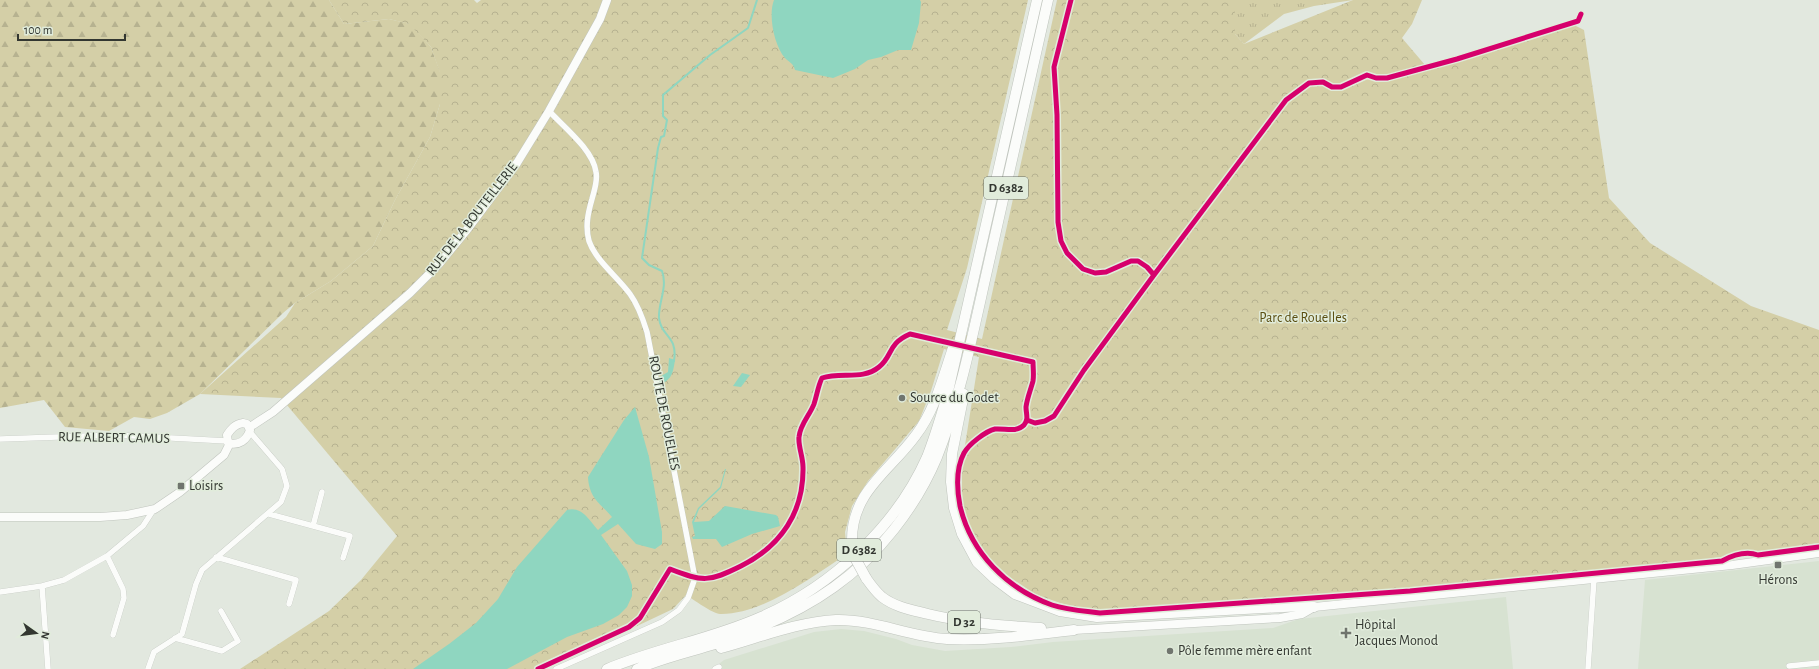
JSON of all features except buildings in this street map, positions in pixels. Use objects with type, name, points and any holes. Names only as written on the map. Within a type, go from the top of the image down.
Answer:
[{"type":"highway","name":"D 6382","points":[[607,669],[627,660],[761,618],[792,602],[829,578],[863,546],[898,506],[927,456],[947,396],[1037,0]]},
{"type":"highway","name":"D 6382","points":[[640,668],[764,626],[799,609],[835,586],[873,552],[906,512],[936,458],[954,406],[1048,0]]},
{"type":"highway","name":"D 32","points":[[970,296],[928,416],[916,435],[864,496],[856,510],[852,524],[854,556],[873,588],[883,597],[908,609],[956,621],[1074,630]]},
{"type":"highway","name":"D 32","points":[[979,303],[952,454],[951,482],[954,508],[962,534],[977,562],[995,579],[1015,594],[1034,602],[1060,611],[1097,617],[1302,606],[1314,607]]},
{"type":"highway","points":[[640,668],[705,653],[802,625],[825,621],[862,622],[919,635],[947,639],[990,638],[1074,630]]},
{"type":"street","name":"RUE DE LA BOUTEILLERIE","points":[[250,430],[273,412],[410,292],[439,264],[503,182],[549,111],[600,19],[607,0]]},
{"type":"street","name":"ROUTE DE ROUELLES","points":[[549,111],[584,147],[593,161],[596,173],[596,184],[587,219],[589,240],[594,251],[630,294],[641,312],[647,332],[695,578],[688,598],[679,610],[662,622],[556,669]]},
{"type":"street","points":[[0,517],[100,517],[127,515],[154,509],[180,492],[224,455],[228,442],[227,435],[234,426],[243,423],[250,430],[282,469],[287,486],[281,502],[269,514],[202,570],[196,584],[182,634],[154,652],[148,669]]},
{"type":"street","points":[[228,442],[237,444],[241,442],[246,438],[250,430]]},
{"type":"street","name":"RUE ALBERT CAMUS","points":[[0,439],[116,435],[228,442]]},
{"type":"street","points":[[313,526],[322,492]]},
{"type":"street","points":[[0,592],[42,586],[64,580],[108,556],[143,526],[154,509]]},
{"type":"street","points":[[269,514],[350,536],[344,558]]},
{"type":"street","name":"D 32","points":[[1074,630],[1261,620],[1302,614],[1314,607],[1732,565],[1819,553]]},
{"type":"street","points":[[108,556],[123,589],[124,598],[113,634]]},
{"type":"street","points":[[216,557],[296,580],[289,604]]},
{"type":"street","points":[[1588,669],[1594,579]]},
{"type":"street","points":[[42,586],[48,669]]},
{"type":"street","points":[[175,638],[222,650],[238,640],[221,611]]},
{"type":"street","points":[[1789,666],[1819,663]]},
{"type":"shaded area","points":[[774,0],[920,0],[921,2],[919,23],[911,50],[898,50],[881,57],[868,60],[855,69],[833,78],[795,70],[785,58],[778,46],[773,30],[772,6]]},
{"type":"shaded area","points":[[669,358],[675,360],[671,376],[667,381],[659,385],[658,378],[668,372]]},
{"type":"shaded area","points":[[742,373],[750,375],[741,387],[733,386]]},
{"type":"shaded area","points":[[635,407],[649,457],[662,532],[662,544],[655,549],[636,544],[618,524],[601,535],[627,571],[632,585],[632,596],[627,607],[619,615],[603,624],[567,637],[507,669],[413,669],[476,623],[498,599],[517,567],[567,510],[572,509],[581,512],[598,530],[612,517],[599,504],[590,490],[588,477],[624,420]]},
{"type":"shaded area","points":[[725,469],[721,488],[699,509],[694,522],[709,521],[725,506],[776,515],[780,526],[752,534],[722,547],[716,539],[693,539],[692,537],[695,536],[692,522],[698,508],[720,487]]},
{"type":"shaded area","points":[[1819,561],[1819,669],[1638,669],[1645,580]]},
{"type":"shaded area","name":"Hôpital Jacques Monod","points":[[1506,597],[1513,669],[719,669],[720,663],[724,660],[814,632],[841,629],[864,631],[896,639],[912,645],[945,651],[1011,647],[1053,642],[1273,628],[1299,619]]},
{"type":"green space","points":[[0,0],[329,0],[344,24],[389,19],[410,24],[431,47],[440,72],[440,104],[430,137],[395,200],[373,246],[331,281],[295,303],[283,313],[200,394],[167,413],[150,419],[134,417],[109,431],[65,427],[44,400],[0,408]]},
{"type":"green space","name":"Parc de Rouelles","points":[[329,0],[474,0],[477,3],[481,0],[1028,0],[967,268],[947,330],[982,339],[1057,0],[1235,0],[1235,34],[1244,44],[1353,0],[1422,0],[1412,24],[1402,38],[1425,65],[1559,25],[1576,26],[1584,30],[1609,198],[1650,243],[1751,306],[1819,330],[1819,543],[1645,568],[1505,583],[1185,608],[1086,610],[1035,594],[1002,572],[985,556],[966,525],[962,497],[962,464],[979,357],[944,349],[931,391],[919,421],[868,481],[852,506],[845,532],[847,554],[803,583],[770,601],[736,613],[720,614],[708,609],[686,595],[673,609],[546,669],[240,669],[329,611],[361,580],[397,536],[281,398],[200,394],[286,317],[295,303],[331,281],[373,246],[395,200],[430,137],[440,104],[440,73],[431,47],[409,24],[389,19],[344,24]]},
{"type":"green space","points":[[1235,0],[1353,0],[1314,6],[1284,14],[1244,44],[1235,34]]},
{"type":"waterway","points":[[674,361],[674,346],[660,324],[659,318],[664,277],[662,271],[649,265],[642,258],[658,148],[661,137],[664,136],[667,120],[663,116],[663,95],[710,55],[748,28],[757,0]]},
{"type":"cycle path","points":[[1071,0],[1054,67],[1057,115],[1058,222],[1061,241],[1067,253],[1083,269],[1095,273],[1106,272],[1131,261],[1138,261],[1147,267],[1154,275]]},
{"type":"cycle path","points":[[1027,420],[1035,423],[1045,421],[1054,416],[1084,370],[1286,100],[1309,83],[1323,82],[1332,87],[1341,87],[1367,75],[1376,78],[1387,78],[1457,59],[1578,21],[1581,14]]},
{"type":"cycle path","points":[[538,669],[629,627],[640,618],[670,569],[699,578],[713,577],[741,566],[768,548],[787,526],[799,499],[803,467],[799,437],[803,424],[814,404],[822,378],[837,375],[866,374],[879,367],[887,359],[897,342],[910,334],[1033,362],[1033,381],[1026,407],[1026,423],[1018,429],[991,430],[978,438],[966,449],[961,459],[958,472],[959,500],[965,523],[973,539],[982,554],[993,567],[1020,589],[1052,605],[1064,608],[1100,613],[1410,591],[1722,561],[1735,555],[1749,553],[1758,555],[1819,547]]},
{"type":"place","name":"Source du Godet","points":[[902,398]]},
{"type":"place","name":"Loisirs","points":[[181,486]]},
{"type":"place","name":"Hérons","points":[[1778,565]]},
{"type":"place","name":"Hôpital Jacques Monod","points":[[1346,633]]},
{"type":"place","name":"Pôle femme mère enfant","points":[[1170,651]]}]
